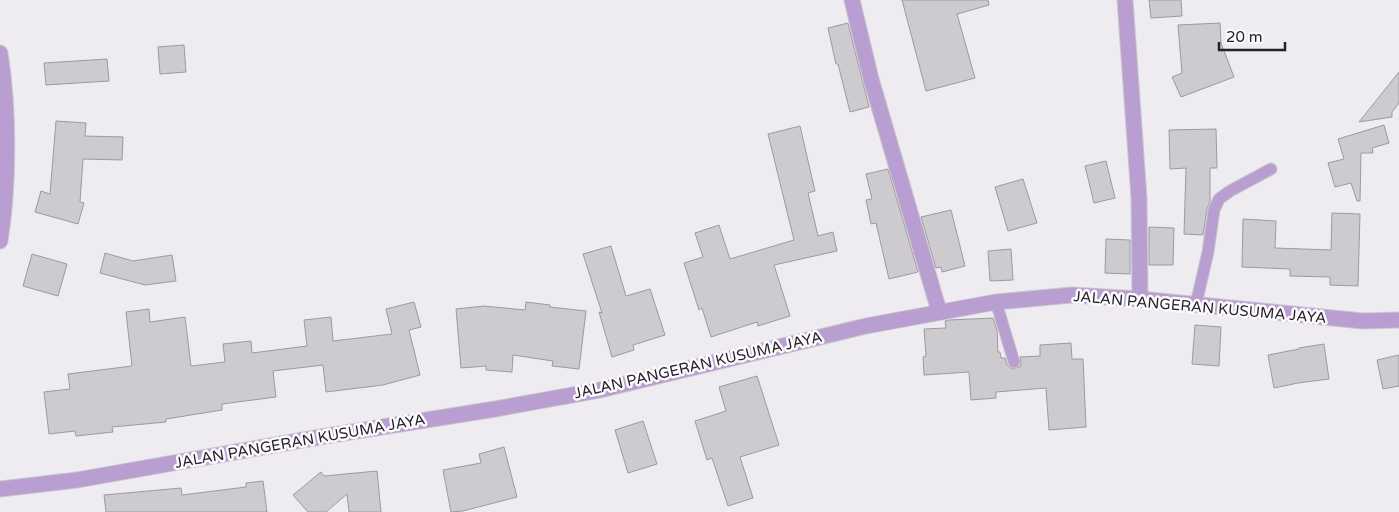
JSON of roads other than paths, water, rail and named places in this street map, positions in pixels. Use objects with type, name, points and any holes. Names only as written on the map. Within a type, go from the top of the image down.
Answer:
[{"type":"street","points":[[852,0],[871,80],[939,311]]},
{"type":"street","points":[[1125,0],[1138,198],[1140,299]]},
{"type":"street","points":[[0,53],[6,120],[5,192],[0,241]]},
{"type":"street","name":"JALAN PANGERAN KUSUMA JAYA","points":[[0,489],[77,480],[317,437],[495,409],[600,390],[866,326],[996,302],[1072,295],[1196,304],[1363,321],[1399,320]]},
{"type":"lane","points":[[1196,304],[1208,252],[1214,210],[1219,199],[1271,169]]},
{"type":"lane","points":[[996,302],[1014,362]]}]
